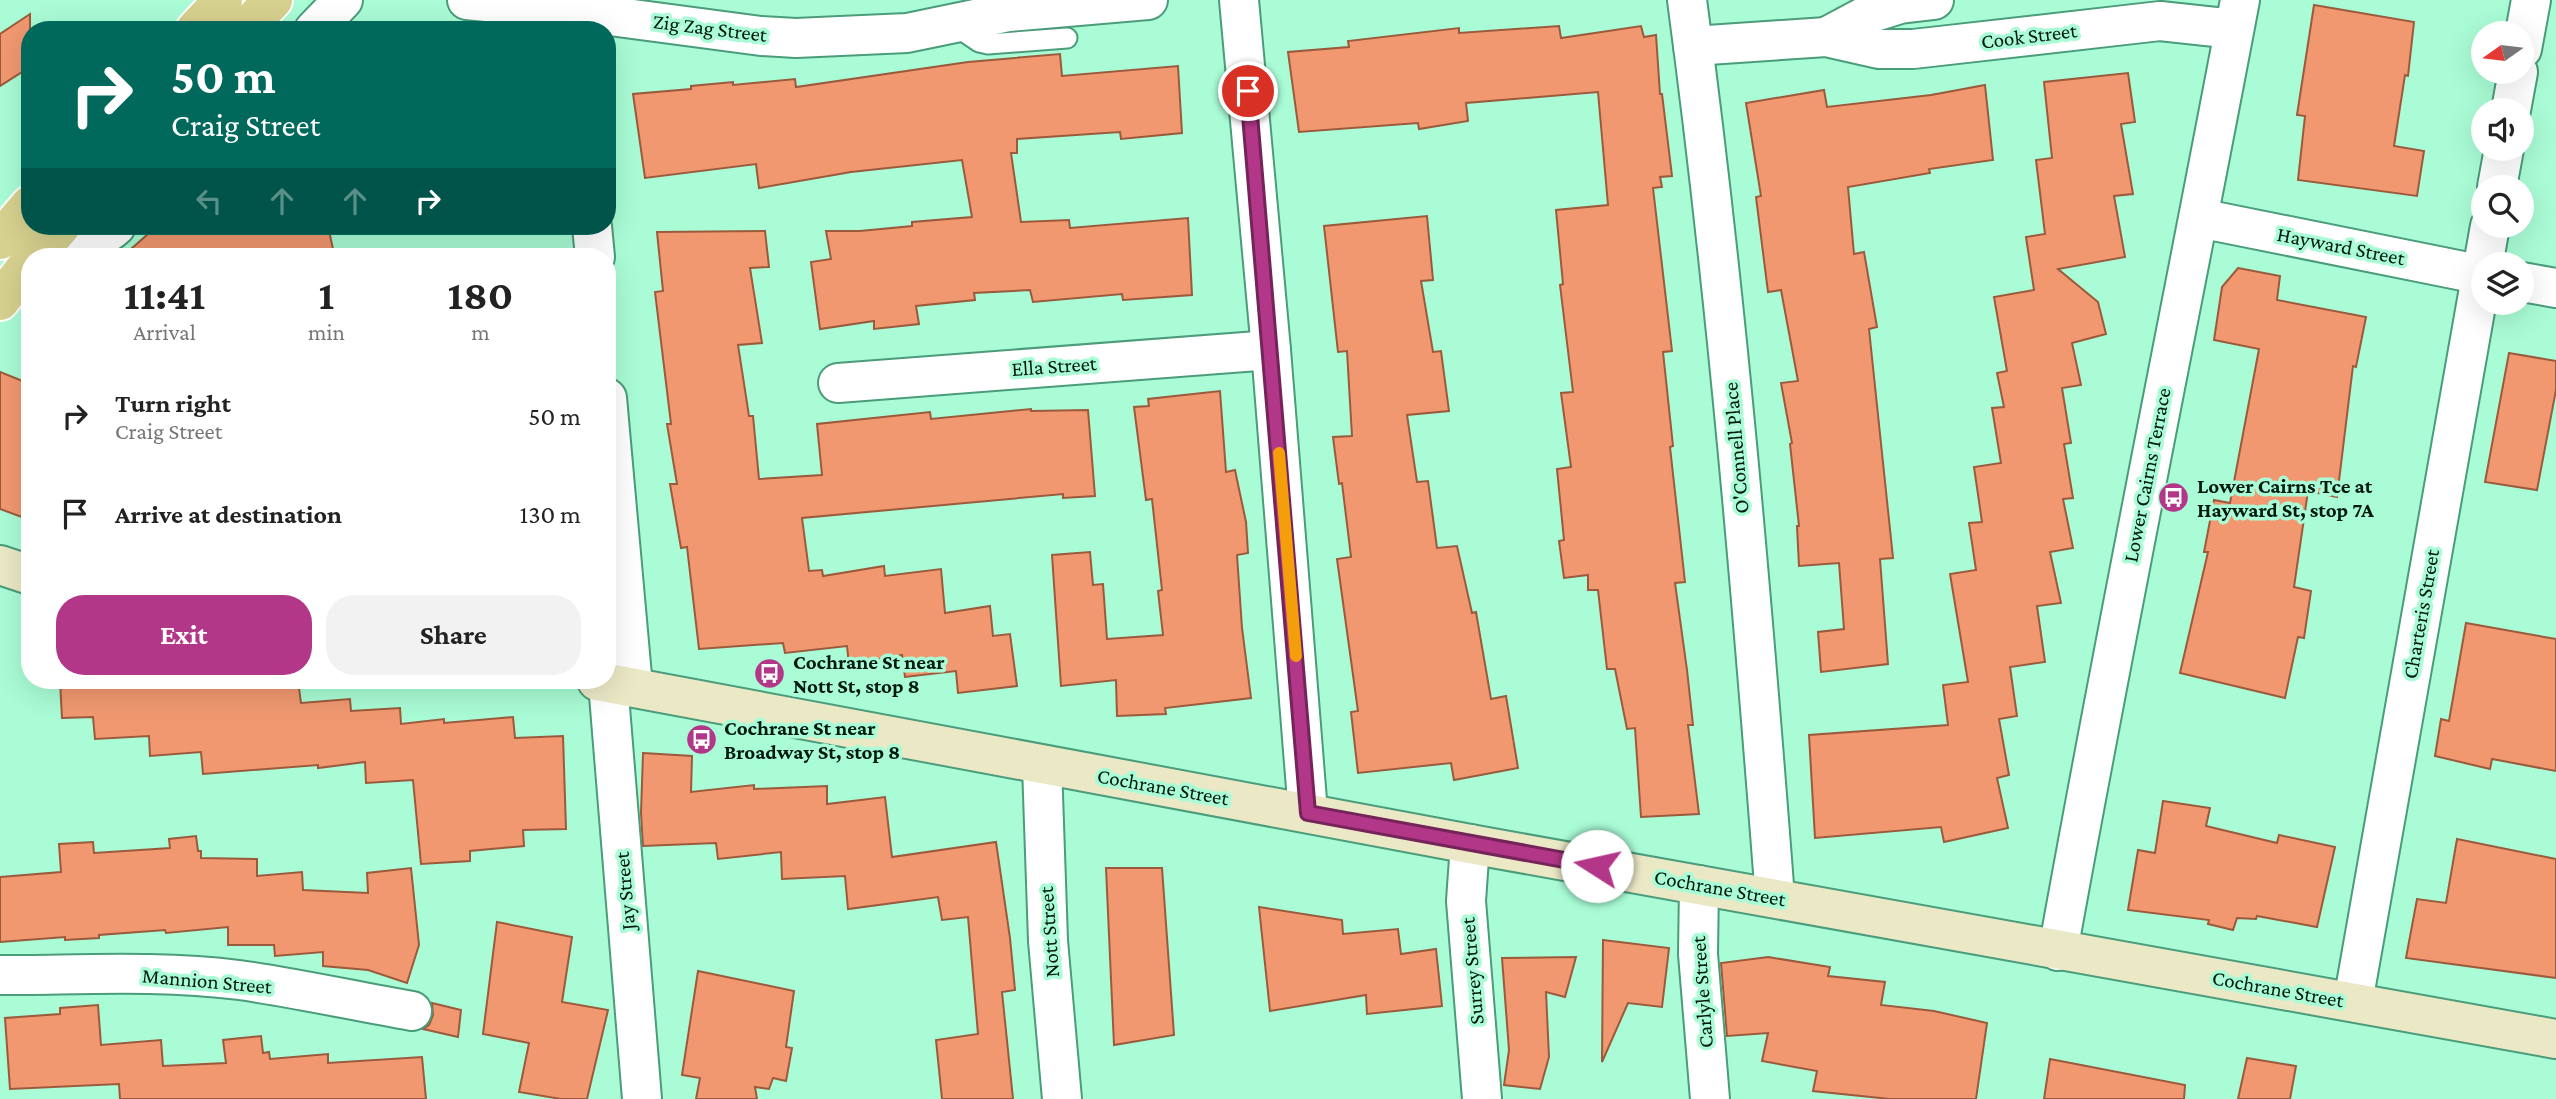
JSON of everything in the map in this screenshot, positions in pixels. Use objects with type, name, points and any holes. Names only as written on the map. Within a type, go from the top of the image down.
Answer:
[{"type":"main road","points":[[203,21],[223,0]]},
{"type":"main road","points":[[253,21],[273,0]]},
{"type":"main road","points":[[0,240],[21,216]]},
{"type":"main road","points":[[0,301],[21,274]]},
{"type":"street","points":[[323,21],[343,0]]},
{"type":"street","name":"Zig Zag Street","points":[[467,0],[573,20]]},
{"type":"street","name":"Zig Zag Street","points":[[616,24],[796,38],[907,33],[1009,12],[1148,0]]},
{"type":"street","points":[[1239,0],[1271,350],[1308,813]]},
{"type":"street","name":"O'Connell Place","points":[[1687,0],[1706,132],[1723,297],[1775,898]]},
{"type":"street","name":"Cook Street","points":[[1826,37],[1871,13],[1900,4],[1934,0]]},
{"type":"street","points":[[2527,21],[2531,0]]},
{"type":"street","name":"Cook Street","points":[[1693,46],[1826,37],[1879,49],[1913,49],[2237,14]]},
{"type":"street","name":"Lower Cairns Terrace","points":[[2058,951],[2168,363],[2199,218],[2237,14]]},
{"type":"street","name":"Hayward Street","points":[[2199,218],[2471,273]]},
{"type":"street","points":[[43,246],[90,241],[105,235]]},
{"type":"street","points":[[2534,284],[2556,288]]},
{"type":"street","name":"Charteris Street","points":[[2353,1002],[2475,315]]},
{"type":"street","name":"Ella Street","points":[[838,383],[1271,350]]},
{"type":"street","name":"Cochrane Street","points":[[616,685],[1469,844],[2556,1039]]},
{"type":"street","name":"Jay Street","points":[[612,689],[642,1099]]},
{"type":"street","name":"Nott Street","points":[[1042,765],[1048,942],[1062,1099]]},
{"type":"street","name":"Surrey Street","points":[[1469,844],[1466,901],[1482,1099]]},
{"type":"street","name":"Carlyle Street","points":[[1699,885],[1698,954],[1710,1099]]},
{"type":"street","name":"Mannion Street","points":[[0,975],[161,975],[239,980],[412,1011]]},
{"type":"lane","points":[[952,24],[979,42],[988,44],[1067,38]]},
{"type":"building","points":[[2314,5],[2414,22],[2408,76],[2405,75],[2394,146],[2424,151],[2417,196],[2298,180],[2305,116],[2297,115]]},
{"type":"building","points":[[30,14],[30,21],[21,21],[21,73],[0,86],[0,34]]},
{"type":"building","points":[[1559,26],[1561,38],[1641,26],[1644,37],[1656,35],[1660,94],[1672,176],[1660,177],[1662,187],[1653,188],[1672,351],[1663,352],[1685,582],[1675,583],[1693,725],[1688,725],[1699,814],[1641,817],[1635,728],[1627,729],[1615,669],[1607,669],[1598,590],[1588,590],[1588,575],[1564,578],[1559,541],[1564,540],[1557,469],[1571,467],[1561,393],[1573,392],[1560,285],[1563,284],[1556,210],[1608,205],[1598,92],[1466,103],[1468,121],[1419,129],[1418,123],[1299,132],[1288,52],[1349,47],[1348,41],[1459,28],[1459,33]]},
{"type":"building","points":[[1060,54],[1062,76],[1178,66],[1182,133],[1121,139],[1120,132],[1017,139],[1017,153],[1011,153],[1021,222],[1069,220],[1070,228],[1188,218],[1192,295],[1123,300],[1122,294],[1033,302],[1030,290],[974,293],[975,300],[916,306],[919,324],[874,329],[874,321],[820,329],[811,262],[831,259],[826,231],[860,231],[912,226],[912,222],[972,217],[962,160],[851,172],[759,188],[756,164],[645,178],[633,94],[733,82],[733,85],[795,79],[796,87],[968,62]]},
{"type":"building","points":[[2128,73],[2135,122],[2121,124],[2133,194],[2114,196],[2125,257],[2058,269],[2098,302],[2106,334],[2072,343],[2081,385],[2062,388],[2071,443],[2064,444],[2073,498],[2063,499],[2073,548],[2050,552],[2061,603],[2037,606],[2045,662],[2010,667],[2017,716],[1999,719],[2009,775],[1997,778],[2008,828],[1944,842],[1941,827],[1815,838],[1809,735],[1948,725],[1943,685],[1968,682],[1950,574],[1976,570],[1969,523],[1982,522],[1974,467],[2001,463],[1992,408],[2004,407],[1997,373],[2007,371],[1994,297],[2034,290],[2026,237],[2045,234],[2036,160],[2052,158],[2044,82]]},
{"type":"building","points":[[1985,85],[1993,160],[1929,169],[1930,173],[1848,187],[1854,254],[1864,252],[1877,327],[1869,329],[1893,558],[1880,559],[1888,664],[1821,672],[1818,632],[1844,629],[1839,563],[1799,566],[1799,526],[1792,443],[1781,383],[1798,381],[1781,290],[1768,292],[1756,197],[1761,196],[1746,103],[1824,90],[1827,107],[1931,95]]},
{"type":"building","points":[[1427,216],[1433,280],[1421,281],[1433,352],[1441,351],[1449,411],[1407,415],[1417,482],[1428,481],[1437,548],[1457,546],[1472,613],[1476,612],[1491,699],[1506,696],[1518,768],[1454,780],[1451,763],[1358,773],[1351,712],[1358,711],[1337,559],[1351,557],[1333,437],[1352,436],[1347,351],[1338,352],[1324,226]]},
{"type":"building","points":[[765,231],[769,267],[750,268],[762,343],[738,345],[749,416],[753,416],[759,479],[822,475],[817,424],[930,412],[931,419],[1031,409],[1088,410],[1095,496],[1063,498],[1063,494],[802,518],[809,571],[822,570],[823,576],[884,566],[885,576],[941,569],[945,613],[990,606],[993,636],[1010,634],[1017,686],[958,693],[956,671],[905,677],[902,655],[849,665],[847,646],[785,653],[783,643],[699,649],[687,547],[681,548],[670,484],[677,484],[667,424],[671,424],[655,292],[663,291],[657,232]]},
{"type":"building","points":[[147,235],[330,235],[333,248],[132,248]]},
{"type":"building","points":[[2238,268],[2280,276],[2277,300],[2366,317],[2356,367],[2353,366],[2337,497],[2308,491],[2294,587],[2311,591],[2304,638],[2298,637],[2285,698],[2180,673],[2208,552],[2204,552],[2214,500],[2230,503],[2259,349],[2214,340],[2222,287]]},
{"type":"building","points":[[2509,353],[2556,361],[2556,390],[2537,490],[2485,482]]},
{"type":"building","points":[[0,372],[21,380],[21,517],[0,509]]},
{"type":"building","points":[[1220,391],[1226,472],[1235,470],[1246,522],[1248,553],[1237,555],[1242,628],[1251,698],[1165,708],[1166,714],[1117,716],[1116,680],[1061,686],[1052,555],[1090,552],[1093,585],[1103,584],[1107,639],[1163,635],[1158,591],[1162,590],[1152,499],[1146,500],[1134,407],[1149,406],[1148,399]]},
{"type":"building","points":[[2466,623],[2556,639],[2556,771],[2492,759],[2490,769],[2435,756],[2441,719],[2449,721]]},
{"type":"building","points":[[60,689],[299,689],[301,703],[350,699],[351,711],[400,708],[401,724],[444,719],[444,723],[513,717],[515,738],[563,736],[566,829],[523,830],[524,846],[470,851],[470,861],[421,864],[413,780],[366,783],[365,762],[318,768],[318,765],[203,774],[201,752],[150,756],[149,736],[95,739],[93,717],[62,718]]},
{"type":"building","points":[[643,753],[692,756],[691,792],[754,785],[754,789],[827,786],[827,804],[885,797],[892,857],[996,842],[1015,990],[1002,992],[1013,1099],[942,1099],[936,1040],[978,1034],[968,917],[942,920],[938,897],[848,909],[845,876],[782,879],[781,852],[718,859],[716,843],[643,846]]},
{"type":"building","points":[[2163,801],[2210,808],[2206,826],[2277,843],[2279,835],[2335,847],[2317,927],[2257,916],[2256,919],[2237,918],[2233,930],[2208,924],[2209,920],[2128,910],[2138,850],[2155,853]]},
{"type":"building","points":[[196,836],[201,858],[257,859],[257,876],[302,872],[303,890],[368,893],[367,873],[411,868],[419,945],[407,983],[368,970],[323,966],[323,952],[275,956],[274,945],[228,945],[228,927],[166,933],[165,930],[99,935],[99,938],[65,940],[65,937],[0,942],[0,877],[61,872],[59,844],[93,842],[94,853],[170,848],[169,839]]},
{"type":"building","points":[[2457,839],[2556,859],[2556,978],[2406,958],[2417,899],[2446,903]]},
{"type":"building","points":[[1106,868],[1162,868],[1174,1035],[1114,1045]]},
{"type":"building","points":[[1259,907],[1342,920],[1343,934],[1398,929],[1401,954],[1436,949],[1442,1006],[1367,1014],[1366,995],[1270,1011]]},
{"type":"building","points":[[497,922],[572,937],[562,1002],[608,1010],[587,1099],[561,1099],[519,1092],[529,1043],[483,1034]]},
{"type":"building","points":[[1603,940],[1669,948],[1662,1007],[1628,1003],[1602,1062]]},
{"type":"building","points":[[1576,957],[1565,997],[1546,992],[1549,1057],[1540,1089],[1504,1085],[1509,1050],[1502,958]]},
{"type":"building","points":[[1768,957],[1830,967],[1828,976],[1885,982],[1881,1005],[1934,1011],[1987,1023],[1976,1099],[1890,1099],[1813,1091],[1817,1071],[1762,1061],[1768,1033],[1727,1036],[1721,963]]},
{"type":"building","points":[[698,971],[794,991],[786,1047],[792,1048],[786,1081],[773,1078],[769,1089],[755,1087],[757,1099],[696,1099],[700,1078],[682,1075]]},
{"type":"building","points":[[432,1003],[461,1010],[458,1037],[423,1029],[429,1025],[433,1015]]},
{"type":"building","points":[[98,1005],[101,1045],[161,1040],[163,1066],[226,1063],[223,1040],[261,1036],[263,1053],[269,1052],[270,1059],[328,1054],[328,1063],[422,1057],[426,1099],[120,1099],[119,1084],[10,1089],[5,1018],[60,1014],[60,1008]]},
{"type":"building","points":[[2247,1058],[2296,1066],[2290,1099],[2238,1099]]},
{"type":"building","points":[[2050,1059],[2185,1085],[2184,1099],[2044,1099]]},
{"type":"slow traffic","points":[[1279,453],[1296,656]]},
{"type":"place","name":"Lower Cairns Tce at Hayward St, stop 7A","points":[[2174,498]]},
{"type":"place","name":"Cochrane St near Nott St, stop 8","points":[[770,674]]},
{"type":"place","name":"Cochrane St near Broadway St, stop 8","points":[[701,740]]},
{"type":"route","points":[[1248,91],[1308,813],[1597,866]]}]
